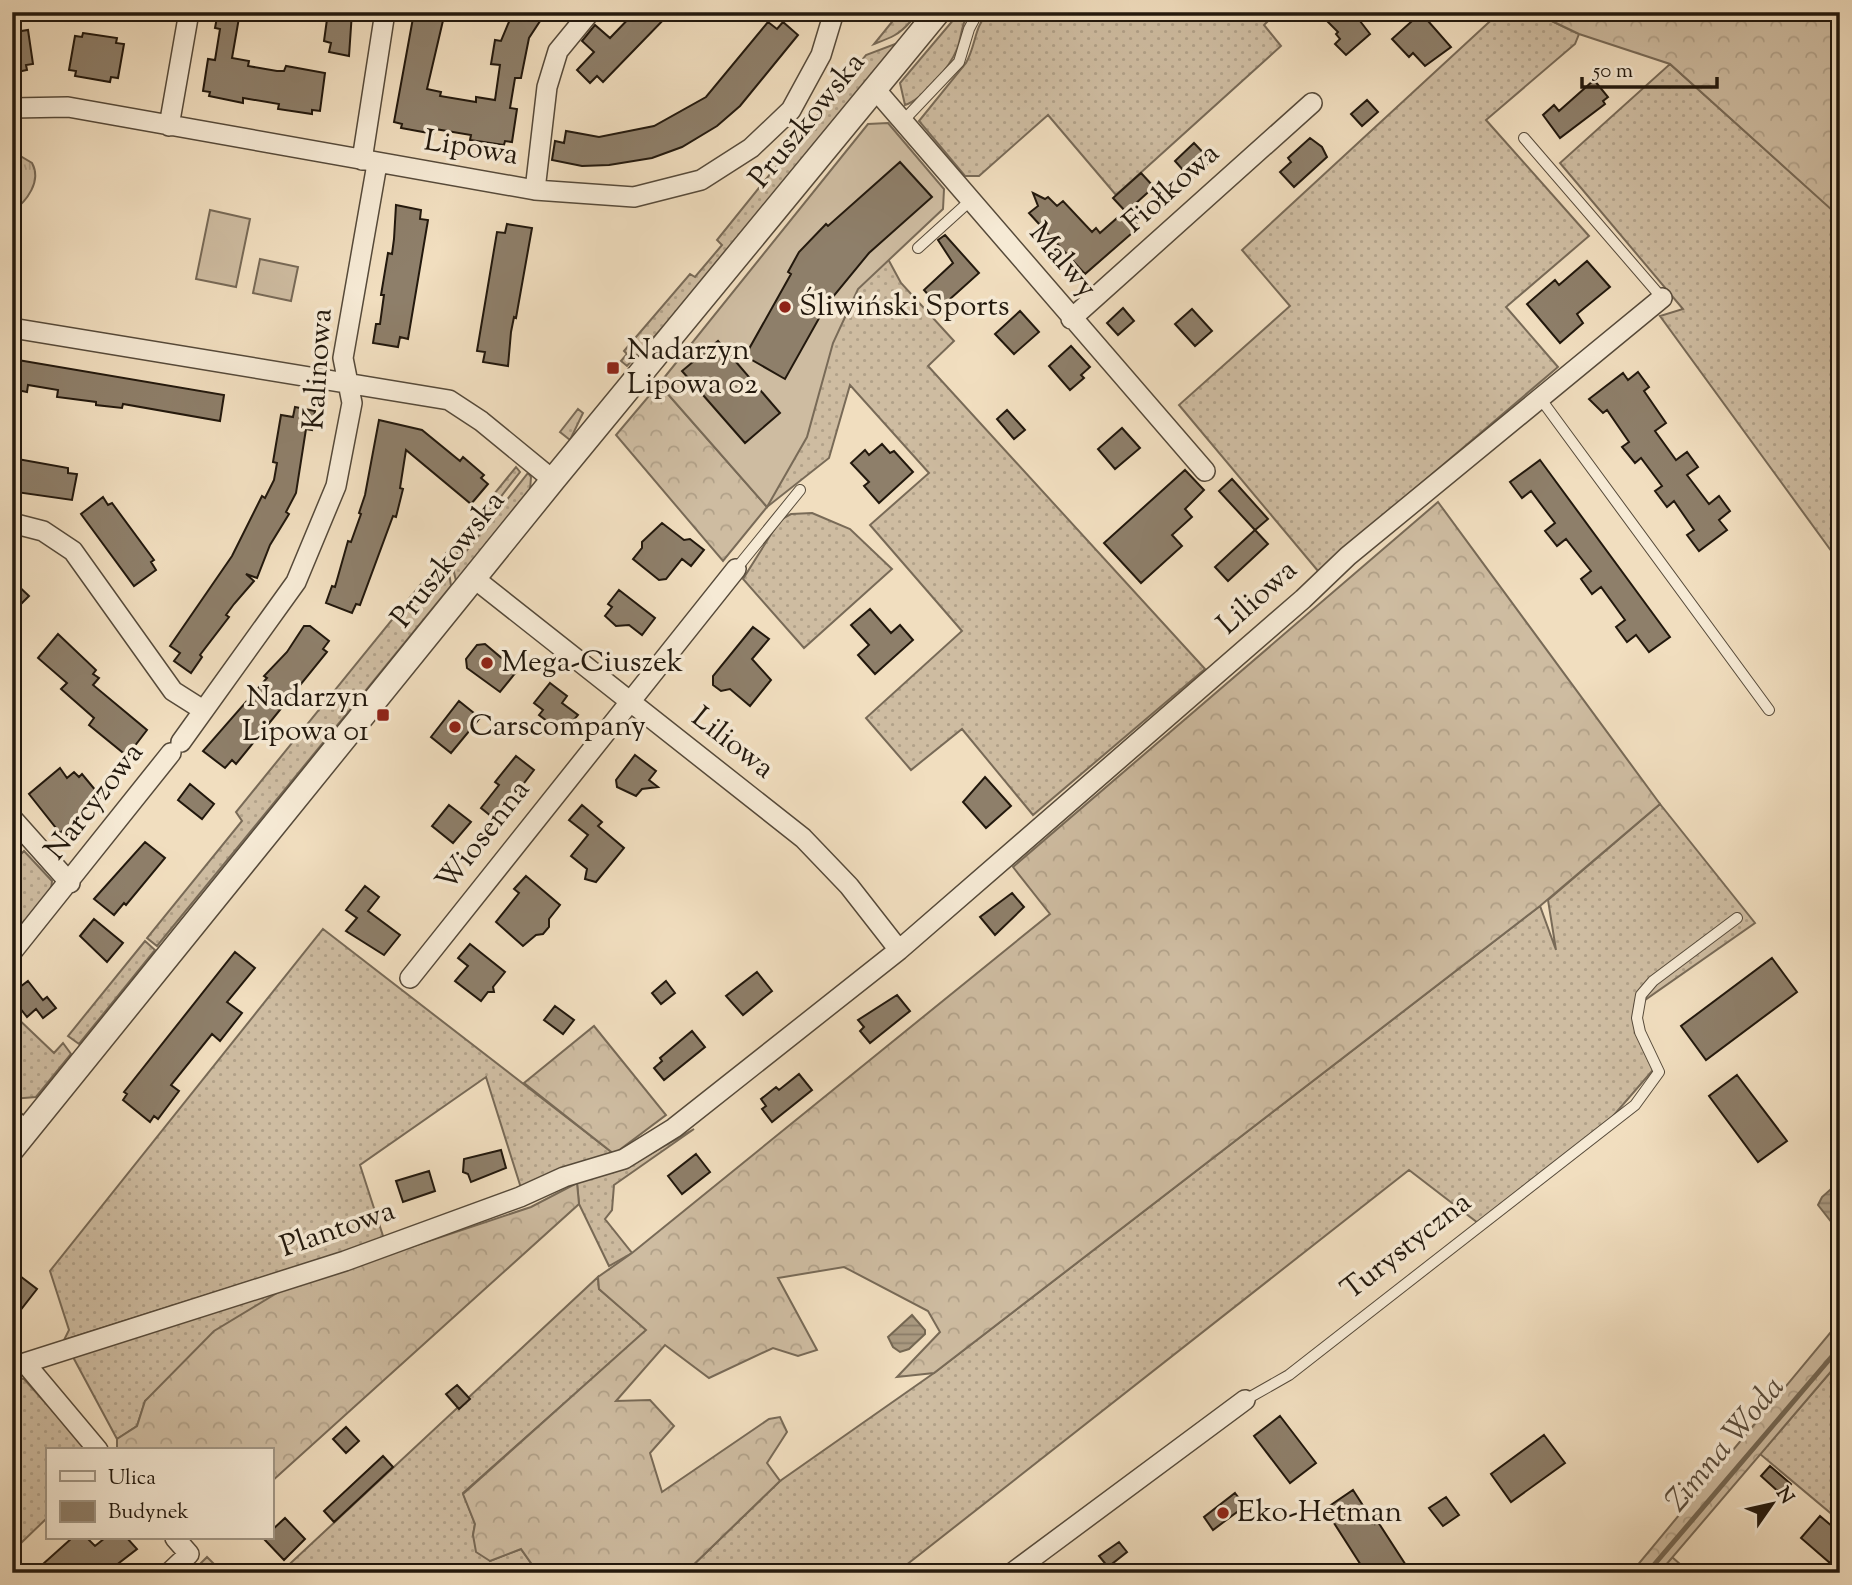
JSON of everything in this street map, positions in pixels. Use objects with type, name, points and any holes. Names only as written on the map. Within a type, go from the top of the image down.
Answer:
[{"type":"street","points":[[169,125],[189,12]]},
{"type":"street","name":"Kalinowa","points":[[176,748],[296,582],[336,486],[352,403],[343,358],[370,162],[385,12]]},
{"type":"street","points":[[535,190],[547,86],[558,51],[590,12]]},
{"type":"street","name":"Lipowa","points":[[12,108],[68,107],[535,190],[634,197],[701,180],[751,148],[791,110],[821,55],[834,12]]},
{"type":"street","name":"Pruszkowska","points":[[17,1133],[475,579],[553,480],[875,89],[930,15]]},
{"type":"street","name":"Malwy","points":[[875,89],[1205,471]]},
{"type":"street","name":"Fiołkowa","points":[[1071,319],[1312,103]]},
{"type":"street","name":"Liliowa","points":[[674,1128],[899,950],[1293,608],[1348,556],[1662,299]]},
{"type":"street","points":[[12,328],[449,400],[481,421],[553,480]]},
{"type":"street","points":[[12,523],[43,531],[73,551],[173,691],[203,710]]},
{"type":"street","name":"Wiosenna","points":[[410,978],[736,569]]},
{"type":"street","name":"Liliowa","points":[[475,579],[803,838],[849,886],[899,950]]},
{"type":"street","name":"Narcyzowa","points":[[12,952],[176,748]]},
{"type":"street","points":[[12,818],[70,883]]},
{"type":"street","name":"Plantowa","points":[[19,1365],[345,1261],[520,1197],[564,1177],[624,1160],[674,1128]]},
{"type":"street","points":[[19,1365],[96,1448]]},
{"type":"street","name":"Turystyczna","points":[[1012,1573],[1245,1400]]},
{"type":"street","points":[[169,1573],[189,1554],[177,1540]]},
{"type":"lane","points":[[903,121],[959,62],[969,29],[978,12]]},
{"type":"lane","points":[[1524,138],[1662,299]]},
{"type":"lane","points":[[918,248],[971,200]]},
{"type":"lane","points":[[1539,398],[1769,710]]},
{"type":"lane","points":[[736,569],[800,490]]},
{"type":"lane","name":"Turystyczna","points":[[1245,1400],[1289,1376],[1635,1105],[1659,1072],[1640,1032],[1637,1018],[1641,995],[1653,981],[1737,918]]},
{"type":"green space","points":[[900,12],[907,12],[910,22],[894,36],[874,44]]},
{"type":"green space","points":[[960,12],[970,12],[953,56],[928,89],[905,105],[900,83]]},
{"type":"green space","points":[[988,12],[1063,12],[1066,15],[1069,12],[1277,12],[1264,25],[1281,46],[1116,195],[1048,115],[979,176],[965,176],[919,121],[966,63],[980,24]]},
{"type":"green space","points":[[1500,12],[1533,12],[1579,34],[1575,44],[1486,120],[1589,236],[1506,307],[1558,367],[1318,571],[1179,405],[1290,306],[1242,250]]},
{"type":"green space","points":[[1533,12],[1840,12],[1840,205],[1833,211],[1670,64],[1579,34]]},
{"type":"green space","points":[[903,41],[706,281],[627,366],[621,361],[627,354],[624,351],[690,274],[695,277],[722,245],[717,240],[866,55]]},
{"type":"green space","points":[[1670,64],[1834,211],[1840,205],[1840,563],[1660,316],[1683,309],[1560,163]]},
{"type":"green space","name":"Śliwiński Sports","points":[[888,123],[944,189],[943,209],[858,289],[833,343],[807,437],[767,507],[659,384],[868,124]]},
{"type":"green space","points":[[17,154],[32,163],[35,177],[28,196],[12,212],[12,156]]},
{"type":"green space","points":[[210,210],[250,219],[236,287],[196,279]]},
{"type":"green space","points":[[260,259],[298,267],[291,301],[253,293]]},
{"type":"green space","points":[[888,259],[901,283],[954,341],[928,366],[1205,669],[1033,815],[962,729],[911,770],[866,718],[962,631],[870,525],[929,473],[850,385],[829,458],[767,507],[659,384],[820,323]]},
{"type":"green space","points":[[659,384],[767,507],[723,561],[616,435]]},
{"type":"green space","points":[[578,409],[583,413],[570,440],[560,432]]},
{"type":"green space","points":[[516,467],[520,472],[448,565],[451,586],[157,946],[147,938],[242,821],[236,812]]},
{"type":"green space","points":[[528,473],[531,477],[530,490],[484,546],[457,585],[453,568]]},
{"type":"green space","points":[[1438,502],[1660,804],[1540,906],[934,1373],[897,1377],[940,1332],[928,1311],[844,1267],[778,1278],[817,1350],[798,1356],[773,1348],[709,1378],[665,1345],[616,1401],[650,1400],[674,1426],[650,1453],[662,1492],[769,1419],[780,1417],[787,1432],[767,1463],[780,1481],[685,1573],[538,1573],[521,1549],[490,1561],[476,1552],[473,1535],[475,1524],[463,1494],[646,1330],[599,1289],[598,1277],[632,1253],[1050,914],[1013,867]]},
{"type":"green space","points":[[812,513],[850,529],[892,569],[804,648],[743,579],[780,520],[791,514]]},
{"type":"green space","points":[[1660,804],[1755,923],[1638,1005],[1653,1070],[1601,1130],[1478,1223],[1409,1170],[896,1573],[685,1573],[780,1481],[934,1373],[1540,906],[1556,950],[1548,900]]},
{"type":"green space","points":[[24,851],[52,881],[51,889],[43,904],[12,935],[12,863]]},
{"type":"green space","points":[[323,929],[614,1154],[521,1188],[486,1077],[360,1165],[384,1239],[64,1340],[69,1330],[50,1271]]},
{"type":"green space","points":[[145,941],[155,950],[79,1044],[68,1036]]},
{"type":"green space","points":[[12,1013],[54,1053],[63,1043],[71,1054],[36,1097],[12,1099]]},
{"type":"green space","points":[[594,1026],[666,1115],[614,1154],[524,1083]]},
{"type":"green space","points":[[694,1129],[614,1185],[612,1210],[605,1219],[632,1253],[609,1266],[579,1204],[577,1183],[612,1170],[624,1169]]},
{"type":"green space","points":[[577,1183],[579,1204],[273,1480],[273,1448],[117,1448],[117,1439],[137,1426],[145,1401],[214,1331],[282,1290],[531,1207]]},
{"type":"green space","points":[[598,1277],[599,1289],[647,1330],[463,1493],[475,1524],[473,1535],[490,1561],[521,1549],[538,1573],[280,1573]]},
{"type":"green space","points":[[282,1290],[145,1401],[137,1426],[117,1439],[73,1357]]},
{"type":"green space","points":[[1840,1321],[1840,1361],[1659,1573],[1631,1573]]},
{"type":"green space","points":[[1840,1361],[1840,1521],[1760,1454]]},
{"type":"green space","points":[[12,1377],[24,1379],[86,1448],[46,1448],[46,1519],[20,1544],[12,1535]]},
{"type":"green space","points":[[207,1557],[223,1573],[191,1573]]},
{"type":"green space","points":[[1672,1557],[1690,1573],[1659,1573]]},
{"type":"shaded area","points":[[1840,1181],[1840,1233],[1818,1205],[1822,1197]]},
{"type":"shaded area","points":[[912,1315],[925,1330],[925,1334],[909,1349],[900,1352],[893,1347],[888,1337]]},
{"type":"building","points":[[218,12],[240,12],[232,58],[249,61],[248,66],[277,71],[284,71],[286,66],[325,73],[320,111],[312,110],[312,114],[278,109],[279,104],[243,98],[243,103],[209,96],[210,92],[203,91],[208,59],[215,60],[220,29],[215,28]]},
{"type":"building","points":[[328,12],[352,12],[349,56],[329,52],[331,43],[324,41]]},
{"type":"building","points":[[420,12],[445,12],[427,89],[441,92],[440,96],[476,102],[476,97],[495,100],[500,65],[491,64],[495,40],[501,41],[513,12],[546,12],[529,38],[521,78],[515,78],[510,108],[517,109],[512,142],[505,141],[504,145],[470,140],[471,135],[435,129],[434,134],[401,128],[402,124],[394,122],[413,18],[419,19]]},
{"type":"building","points":[[635,12],[671,12],[603,82],[597,76],[590,83],[577,70],[594,52],[582,41],[595,25],[610,38]]},
{"type":"building","points":[[1334,12],[1353,12],[1370,34],[1346,55],[1335,44],[1340,39],[1336,34],[1338,32],[1326,20]]},
{"type":"building","points":[[1421,13],[1451,47],[1425,66],[1413,53],[1409,57],[1392,39]]},
{"type":"building","points":[[768,22],[777,29],[783,22],[798,35],[740,106],[717,126],[682,147],[652,158],[582,166],[552,160],[555,141],[564,143],[566,131],[599,137],[654,126],[706,97]]},
{"type":"building","points":[[21,28],[21,31],[28,30],[33,64],[26,65],[27,70],[12,73],[12,29]]},
{"type":"building","points":[[83,33],[117,38],[116,43],[124,44],[118,78],[111,77],[110,82],[75,76],[76,71],[69,70],[75,36],[82,37]]},
{"type":"building","points":[[1594,80],[1608,97],[1603,101],[1605,104],[1560,138],[1543,115],[1554,105],[1559,111]]},
{"type":"building","points":[[1367,100],[1378,112],[1362,126],[1351,114]]},
{"type":"building","points":[[1310,138],[1322,147],[1327,157],[1294,187],[1280,172],[1291,162],[1288,158]]},
{"type":"building","points":[[1194,143],[1211,161],[1191,179],[1175,161]]},
{"type":"building","points":[[900,162],[932,197],[869,253],[827,304],[785,379],[745,356],[791,274],[788,272],[799,252],[826,224],[828,226]]},
{"type":"building","points":[[1141,173],[1154,187],[1126,212],[1113,198]]},
{"type":"building","points":[[1033,193],[1045,199],[1048,197],[1057,206],[1063,201],[1092,232],[1096,228],[1100,233],[1125,211],[1139,227],[1085,274],[1029,213],[1038,206]]},
{"type":"building","points":[[396,205],[421,210],[420,219],[428,220],[408,339],[400,337],[398,347],[373,343],[376,324],[380,324],[384,295],[381,295],[388,253],[392,254]]},
{"type":"building","points":[[507,224],[532,228],[516,318],[514,317],[511,332],[508,366],[483,362],[485,352],[477,351],[497,232],[505,233]]},
{"type":"building","points":[[945,235],[979,273],[940,308],[924,290],[953,263],[938,240]]},
{"type":"building","points":[[1587,261],[1610,287],[1577,314],[1583,323],[1560,343],[1527,304],[1555,280],[1559,285]]},
{"type":"building","points":[[1123,308],[1134,321],[1118,335],[1107,323]]},
{"type":"building","points":[[1192,309],[1212,331],[1195,346],[1175,324]]},
{"type":"building","points":[[1020,311],[1039,332],[1014,354],[995,334]]},
{"type":"building","points":[[718,341],[780,413],[745,443],[682,371]]},
{"type":"building","points":[[1071,346],[1090,367],[1081,375],[1084,378],[1070,390],[1049,366]]},
{"type":"building","points":[[12,359],[224,395],[220,421],[123,404],[122,408],[96,405],[96,402],[57,397],[58,390],[28,385],[27,392],[12,389]]},
{"type":"building","points":[[1638,372],[1649,387],[1644,391],[1666,423],[1655,431],[1676,460],[1687,452],[1698,467],[1687,475],[1709,504],[1719,496],[1730,511],[1719,520],[1727,530],[1699,551],[1687,535],[1694,530],[1674,501],[1667,507],[1655,491],[1662,486],[1641,458],[1635,463],[1622,447],[1629,442],[1607,410],[1603,413],[1589,399],[1623,373],[1628,380]]},
{"type":"building","points":[[295,407],[315,411],[312,430],[306,429],[296,493],[286,512],[289,514],[270,545],[257,578],[246,574],[254,581],[226,615],[229,617],[200,655],[202,657],[191,673],[174,661],[180,653],[170,646],[232,556],[262,496],[265,498],[274,480],[277,463],[273,462],[281,415],[293,417]]},
{"type":"building","points":[[1007,410],[1025,430],[1014,439],[997,419]]},
{"type":"building","points":[[379,420],[422,430],[460,461],[463,457],[484,475],[481,478],[488,484],[471,504],[406,450],[400,488],[403,489],[396,517],[393,516],[360,605],[356,604],[352,613],[326,603],[332,586],[335,587],[348,541],[351,542],[361,514],[359,513]]},
{"type":"building","points":[[1122,428],[1140,448],[1115,469],[1098,449]]},
{"type":"building","points":[[882,444],[890,453],[894,451],[913,472],[879,503],[864,486],[869,482],[851,463],[865,450],[869,455]]},
{"type":"building","points":[[12,458],[68,468],[68,473],[77,474],[72,500],[16,492],[17,485],[12,484]]},
{"type":"building","points":[[1540,460],[1670,637],[1649,652],[1636,635],[1627,642],[1616,627],[1625,620],[1601,587],[1592,594],[1581,579],[1591,571],[1566,539],[1557,546],[1545,531],[1555,523],[1531,491],[1522,498],[1510,482]]},
{"type":"building","points":[[1185,470],[1204,490],[1185,509],[1192,517],[1172,535],[1182,546],[1141,583],[1104,543]]},
{"type":"building","points":[[1232,479],[1268,519],[1255,530],[1219,491]]},
{"type":"building","points":[[103,497],[108,505],[112,503],[154,560],[151,562],[156,570],[134,586],[81,514]]},
{"type":"building","points":[[662,523],[684,540],[690,539],[704,550],[691,566],[682,559],[666,579],[659,580],[633,559],[642,548],[642,542]]},
{"type":"building","points":[[1255,530],[1268,544],[1228,581],[1215,567]]},
{"type":"building","points":[[12,580],[29,596],[12,613]]},
{"type":"building","points":[[619,590],[655,618],[642,635],[629,625],[616,626],[605,616],[612,607],[608,604]]},
{"type":"building","points":[[870,609],[891,633],[900,625],[913,640],[875,674],[858,655],[869,645],[851,625]]},
{"type":"building","points":[[304,626],[310,626],[329,641],[323,649],[327,652],[236,764],[232,760],[225,768],[203,751],[267,678],[264,676],[287,652]]},
{"type":"building","points":[[753,627],[769,639],[752,659],[771,680],[750,706],[730,689],[721,691],[713,685],[713,676]]},
{"type":"building","points":[[58,634],[96,670],[93,674],[99,678],[93,685],[147,730],[127,756],[89,725],[94,718],[61,689],[67,683],[38,658]]},
{"type":"building","name":"Mega-Ciuszek","points":[[485,644],[517,671],[500,692],[467,668],[466,659],[477,645]]},
{"type":"building","points":[[550,683],[567,696],[562,703],[578,715],[567,728],[559,722],[555,727],[539,715],[543,710],[534,703]]},
{"type":"building","name":"Carscompany","points":[[459,701],[480,718],[451,753],[431,737]]},
{"type":"building","points":[[635,755],[656,771],[649,780],[658,787],[642,789],[636,796],[617,787],[616,780]]},
{"type":"building","points":[[516,756],[534,770],[496,820],[481,808],[499,785],[495,782]]},
{"type":"building","points":[[60,768],[67,778],[74,772],[79,777],[82,774],[101,797],[60,833],[29,794]]},
{"type":"building","points":[[985,777],[1011,806],[986,828],[963,802]]},
{"type":"building","points":[[190,784],[214,804],[202,819],[178,800]]},
{"type":"building","points":[[449,805],[471,822],[453,843],[432,826]]},
{"type":"building","points":[[582,805],[602,822],[598,826],[624,848],[596,882],[585,879],[587,869],[571,856],[588,835],[569,820]]},
{"type":"building","points":[[145,842],[165,858],[126,905],[124,903],[114,915],[94,899]]},
{"type":"building","points":[[526,876],[560,905],[549,919],[549,927],[543,934],[536,935],[523,946],[496,922],[519,893],[514,889]]},
{"type":"building","points":[[365,886],[379,897],[368,911],[400,935],[384,955],[346,931],[357,918],[346,910]]},
{"type":"building","points":[[1012,893],[1024,907],[995,935],[980,917]]},
{"type":"building","points":[[94,919],[123,943],[107,962],[80,936]]},
{"type":"building","points":[[470,944],[505,972],[493,987],[494,992],[488,992],[481,1001],[455,981],[468,966],[458,958]]},
{"type":"building","points":[[235,952],[255,968],[227,1002],[242,1013],[220,1041],[212,1034],[171,1085],[179,1091],[158,1119],[154,1116],[150,1122],[123,1100],[127,1094],[124,1092]]},
{"type":"building","points":[[1772,958],[1797,992],[1706,1060],[1681,1026]]},
{"type":"building","points":[[757,972],[772,991],[743,1015],[726,996]]},
{"type":"building","points":[[28,981],[43,1000],[47,997],[56,1008],[43,1018],[36,1009],[27,1017],[12,998],[12,993]]},
{"type":"building","points":[[666,981],[675,993],[661,1004],[652,993]]},
{"type":"building","points":[[897,995],[910,1011],[870,1043],[860,1031],[864,1027],[858,1020]]},
{"type":"building","points":[[555,1006],[574,1020],[563,1034],[544,1020]]},
{"type":"building","points":[[692,1031],[705,1047],[664,1080],[654,1068],[662,1061],[660,1058]]},
{"type":"building","points":[[799,1074],[812,1090],[772,1122],[762,1109],[766,1106],[761,1099],[776,1087],[779,1090]]},
{"type":"building","points":[[1737,1075],[1787,1141],[1758,1162],[1709,1096]]},
{"type":"building","points":[[501,1150],[506,1168],[471,1182],[468,1174],[463,1172],[464,1159]]},
{"type":"building","points":[[696,1154],[710,1172],[682,1194],[668,1176]]},
{"type":"building","points":[[429,1171],[435,1191],[403,1202],[396,1181]]},
{"type":"building","points":[[12,1270],[37,1289],[12,1321]]},
{"type":"building","points":[[457,1385],[470,1399],[459,1409],[446,1394]]},
{"type":"building","points":[[1280,1416],[1316,1463],[1290,1483],[1254,1436]]},
{"type":"building","points":[[346,1427],[359,1441],[346,1453],[333,1439]]},
{"type":"building","points":[[1544,1435],[1565,1463],[1511,1502],[1491,1474]]},
{"type":"building","points":[[383,1456],[393,1467],[334,1522],[324,1511]]},
{"type":"building","points":[[1770,1466],[1791,1484],[1782,1495],[1761,1476]]},
{"type":"building","points":[[1353,1490],[1375,1524],[1378,1522],[1411,1573],[1366,1573],[1325,1509]]},
{"type":"building","points":[[1235,1493],[1245,1506],[1213,1530],[1204,1517]]},
{"type":"building","points":[[1446,1497],[1459,1515],[1443,1526],[1429,1508]]},
{"type":"building","points":[[1820,1516],[1840,1533],[1840,1552],[1830,1563],[1801,1538]]},
{"type":"building","points":[[285,1518],[305,1539],[284,1560],[265,1540],[273,1540],[273,1529]]},
{"type":"building","points":[[70,1540],[89,1540],[95,1546],[102,1540],[129,1540],[137,1549],[106,1573],[33,1573]]},
{"type":"building","points":[[1119,1542],[1127,1552],[1108,1567],[1099,1556]]},
{"type":"waterway","name":"Zimna Woda","points":[[1647,1573],[1840,1347]]},
{"type":"place","name":"Śliwiński Sports","points":[[785,307]]},
{"type":"place","name":"Nadarzyn Lipowa 02","points":[[613,368]]},
{"type":"place","name":"Mega-Ciuszek","points":[[487,663]]},
{"type":"place","name":"Nadarzyn Lipowa 01","points":[[383,715]]},
{"type":"place","name":"Carscompany","points":[[455,727]]},
{"type":"place","name":"Eko-Hetman","points":[[1223,1513]]}]
